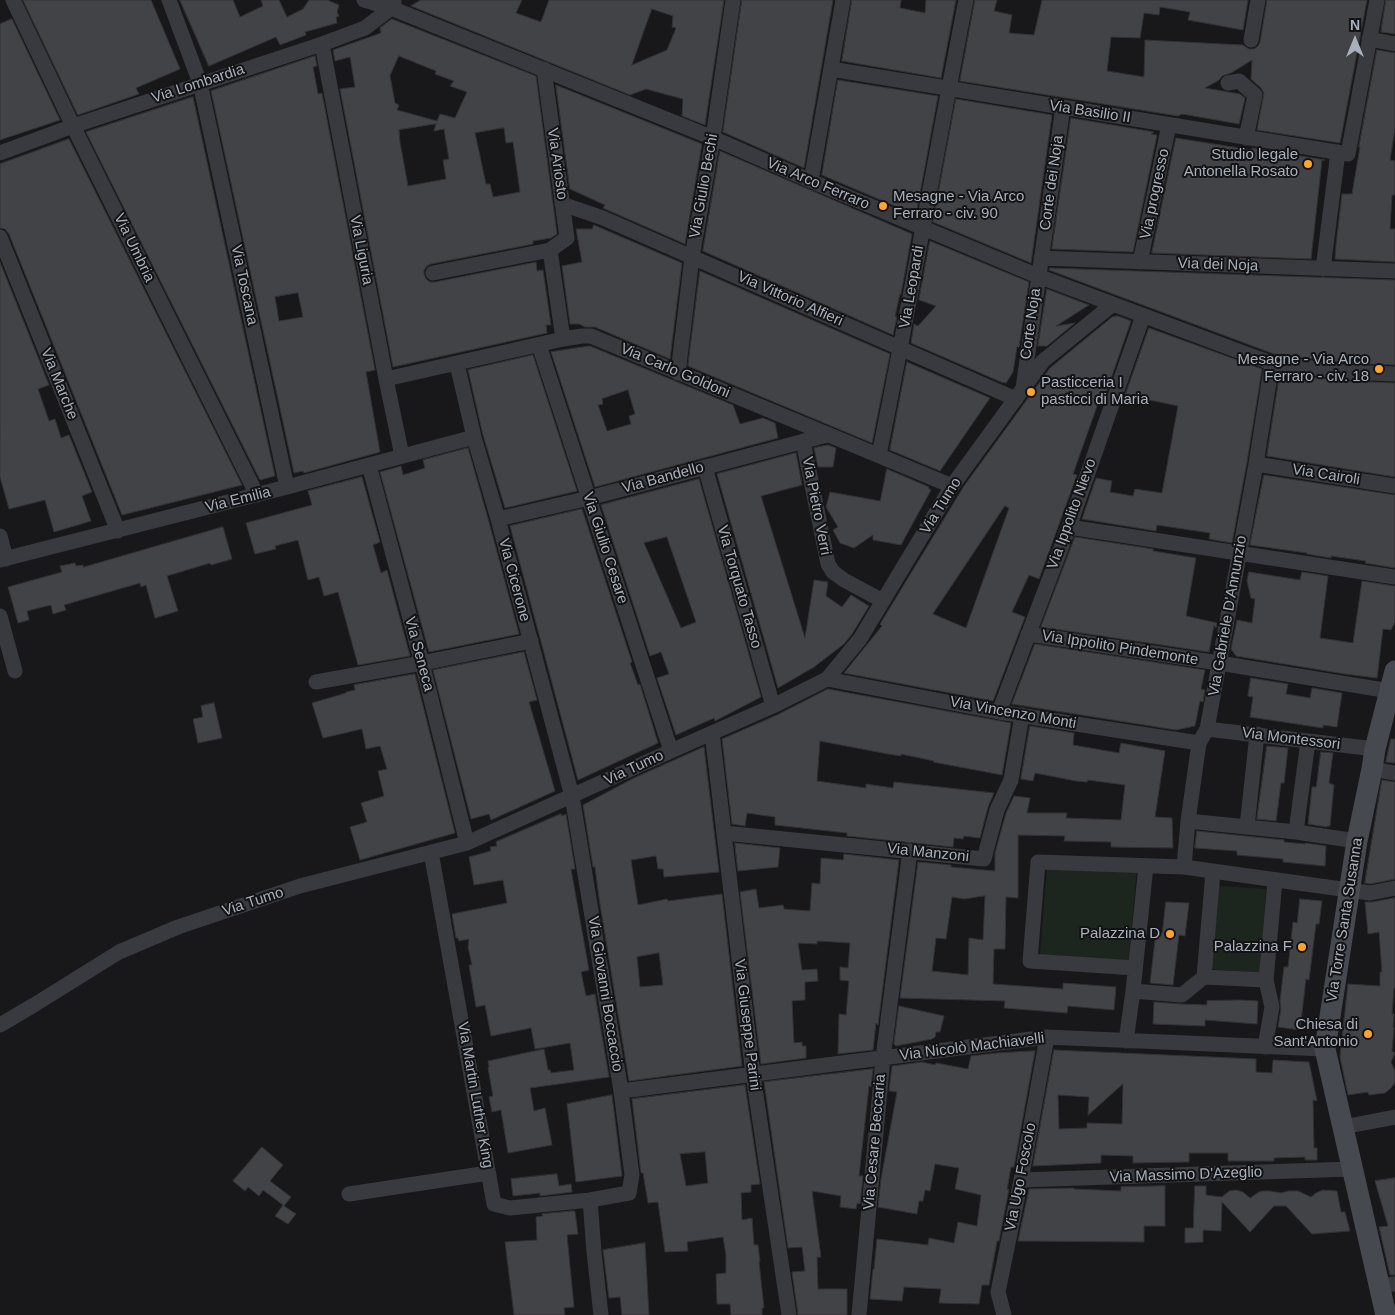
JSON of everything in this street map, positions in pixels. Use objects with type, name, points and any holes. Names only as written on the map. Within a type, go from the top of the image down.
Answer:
[{"type":"main road","name":"Via Torre Santa Susanna","points":[[1386,1315],[1387,1285],[1352,1169],[1325,1050],[1357,841],[1393,681]]},
{"type":"street","name":"Via Umbria","points":[[13,0],[257,495]]},
{"type":"street","name":"Via Toscana","points":[[170,0],[200,83],[287,488]]},
{"type":"street","name":"Via Arco Ferraro","points":[[364,0],[393,4],[1038,276],[1272,363],[1345,372],[1395,374]]},
{"type":"street","name":"Via Giulio Bechi","points":[[678,372],[692,257],[713,138],[733,0]]},
{"type":"street","points":[[811,181],[843,0]]},
{"type":"street","name":"Via Leopardi","points":[[879,455],[901,348],[966,0]]},
{"type":"street","points":[[1251,40],[1258,0]]},
{"type":"street","points":[[1323,269],[1343,153],[1377,0]]},
{"type":"street","name":"Via Lombardia","points":[[0,153],[74,126],[365,28],[393,4]]},
{"type":"street","points":[[1369,39],[1395,44]]},
{"type":"street","name":"Via Liguria","points":[[322,44],[402,456]]},
{"type":"street","name":"Via Ariosto","points":[[544,69],[567,238],[550,250]]},
{"type":"street","name":"Via Basilio II","points":[[831,69],[1343,153]]},
{"type":"street","points":[[1228,83],[1239,81],[1255,95],[1246,138]]},
{"type":"street","name":"Corte dei Noja","points":[[1041,258],[1063,108]]},
{"type":"street","name":"Via progresso","points":[[1140,262],[1169,125]]},
{"type":"street","name":"Via Vittorio Alfieri","points":[[562,204],[603,218],[901,348],[1019,394]]},
{"type":"street","name":"Via Marche","points":[[0,237],[118,531]]},
{"type":"street","points":[[433,273],[550,250],[563,339]]},
{"type":"street","name":"Via dei Noja","points":[[1041,258],[1395,271]]},
{"type":"street","name":"Corte Noja","points":[[1019,394],[1041,258]]},
{"type":"street","name":"Via Tumo","points":[[0,1025],[119,952],[178,927],[300,886],[466,843],[773,706],[827,679],[860,639],[952,486],[1043,361],[1113,304]]},
{"type":"street","name":"Via Ippolito Nievo","points":[[1000,712],[1069,527],[1143,316]]},
{"type":"street","name":"Via Carlo Goldoni","points":[[386,379],[563,339],[591,336],[952,486]]},
{"type":"street","name":"Via Giulio Cesare","points":[[539,345],[671,750]]},
{"type":"street","name":"Via Gabriele D'Annunzio","points":[[1184,868],[1188,821],[1199,743],[1207,729],[1256,464],[1272,363]]},
{"type":"street","name":"Via Cicerone","points":[[457,364],[474,437],[498,519],[572,796]]},
{"type":"street","name":"Via Bandello","points":[[498,519],[589,498],[827,435]]},
{"type":"street","name":"Via Emilia","points":[[3,559],[287,488],[474,437]]},
{"type":"street","name":"Via Pietro Verri","points":[[804,441],[828,564],[832,572],[883,601]]},
{"type":"street","name":"Via Cairoli","points":[[1256,464],[1395,486]]},
{"type":"street","name":"Via Seneca","points":[[369,465],[422,663],[466,843]]},
{"type":"street","name":"Via Torquato Tasso","points":[[705,467],[773,706]]},
{"type":"street","points":[[1069,527],[1395,577]]},
{"type":"street","points":[[0,536],[3,559]]},
{"type":"street","points":[[0,616],[15,671]]},
{"type":"street","name":"Via Ippolito Pindemonte","points":[[1028,634],[1219,663],[1393,681]]},
{"type":"street","points":[[316,682],[531,641]]},
{"type":"street","name":"Via Vincenzo Monti","points":[[827,679],[1000,712],[1199,743]]},
{"type":"street","name":"Via Manzoni","points":[[724,833],[984,859],[997,810],[1011,780],[1022,715]]},
{"type":"street","name":"Via Montessori","points":[[1207,729],[1308,741],[1374,759],[1395,773]]},
{"type":"street","name":"Via Giuseppe Parini","points":[[712,733],[753,1075],[790,1315]]},
{"type":"street","points":[[1247,827],[1257,734]]},
{"type":"street","points":[[1296,832],[1308,741]]},
{"type":"street","name":"Via Giovanni Boccaccio","points":[[572,796],[621,1091],[632,1175],[629,1193]]},
{"type":"street","points":[[1188,821],[1296,832],[1357,841]]},
{"type":"street","name":"Via Cesare Beccaria","points":[[859,1315],[882,1058],[910,851]]},
{"type":"street","name":"Via Martin Luther King","points":[[432,852],[494,1204],[510,1208],[590,1200],[629,1193]]},
{"type":"street","points":[[1135,968],[1030,961],[1038,862],[1184,868],[1370,893],[1395,888]]},
{"type":"street","points":[[1126,1041],[1146,866]]},
{"type":"street","points":[[1204,977],[1213,872]]},
{"type":"street","points":[[1265,1047],[1272,1006],[1266,980],[1275,880]]},
{"type":"street","points":[[1133,992],[1182,995],[1204,977],[1266,980]]},
{"type":"street","name":"Via Nicolò Machiavelli","points":[[621,1091],[1047,1037],[1325,1050]]},
{"type":"street","name":"Via Ugo Foscolo","points":[[1004,1315],[998,1292],[1047,1037]]},
{"type":"street","points":[[1343,1127],[1395,1118]]},
{"type":"street","name":"Via Massimo D'Azeglio","points":[[1021,1180],[1352,1169]]},
{"type":"street","points":[[349,1194],[488,1173]]},
{"type":"street","points":[[590,1200],[601,1315]]},
{"type":"shaded area","points":[[1047,868],[1137,870],[1128,963],[1040,955]]},
{"type":"shaded area","points":[[1219,886],[1266,889],[1260,973],[1212,969]]},
{"type":"building","points":[[23,0],[151,0],[180,69],[136,88],[139,94],[78,115]]},
{"type":"building","points":[[180,0],[233,0],[240,17],[263,6],[261,0],[279,0],[287,17],[303,9],[309,0],[327,0],[339,5],[337,12],[339,16],[336,17],[337,23],[305,32],[306,35],[280,45],[276,37],[209,66]]},
{"type":"building","points":[[421,0],[522,0],[516,13],[541,22],[549,0],[724,0],[705,125],[682,116],[683,99],[646,89],[630,95],[411,6]],"holes":[[[652,9],[673,16],[672,27],[676,28],[667,50],[632,65]]]},
{"type":"building","points":[[742,0],[833,0],[804,168],[723,132]]},
{"type":"building","points":[[852,0],[901,0],[900,8],[925,13],[926,0],[956,0],[941,78],[842,61]]},
{"type":"building","points":[[975,0],[997,0],[994,11],[1012,15],[1009,33],[1034,35],[1042,0],[1248,0],[1243,30],[1188,20],[1190,12],[1160,7],[1159,15],[1144,13],[1140,38],[1111,37],[1107,71],[1144,77],[1145,40],[1243,45],[1249,49],[1254,49],[1260,42],[1267,0],[1367,0],[1340,143],[1257,130],[1264,93],[1251,79],[1252,60],[1231,73],[1222,76],[1219,80],[1205,88],[1240,94],[1245,98],[1239,124],[960,81]]},
{"type":"building","points":[[1386,0],[1395,0],[1395,34],[1381,32]]},
{"type":"building","points":[[12,19],[60,120],[0,140],[0,24]]},
{"type":"building","points":[[392,19],[536,76],[557,234],[551,238],[533,241],[533,244],[431,264],[424,270],[424,274],[430,282],[435,282],[536,262],[537,271],[543,270],[551,325],[546,325],[547,333],[393,367],[340,89],[355,87],[350,57],[335,61],[333,50],[381,33],[380,28]],"holes":[[[399,56],[436,71],[435,74],[454,81],[450,86],[467,92],[455,118],[440,114],[437,121],[397,110],[399,105],[395,103],[390,76]],[[436,124],[434,131],[444,129],[449,159],[443,160],[446,179],[408,186],[399,130]],[[504,128],[506,143],[513,142],[520,192],[493,197],[490,184],[486,184],[475,133]]]},
{"type":"building","points":[[1377,50],[1395,53],[1395,128],[1390,160],[1395,161],[1395,195],[1392,195],[1390,229],[1395,229],[1395,262],[1335,259],[1342,194],[1352,194]]},
{"type":"building","points":[[315,56],[317,66],[313,67],[318,94],[322,93],[375,370],[366,372],[380,452],[304,473],[303,471],[294,473],[211,91]],"holes":[[[298,293],[303,317],[279,321],[275,297]]]},
{"type":"building","points":[[838,80],[938,96],[916,215],[822,175]]},
{"type":"building","points":[[556,85],[702,144],[685,244],[603,208],[605,205],[570,189]]},
{"type":"building","points":[[193,97],[275,476],[260,480],[86,132]]},
{"type":"building","points":[[956,99],[1052,115],[1031,263],[933,222]]},
{"type":"building","points":[[1071,118],[1154,132],[1151,134],[1157,135],[1133,252],[1052,249]]},
{"type":"building","points":[[1176,138],[1325,160],[1322,160],[1311,259],[1152,253]]},
{"type":"building","points":[[69,139],[242,485],[122,515],[9,234],[5,229],[0,228],[0,164]]},
{"type":"building","points":[[720,151],[912,234],[895,316],[897,317],[893,335],[703,251]]},
{"type":"building","points":[[594,225],[682,263],[670,359],[595,327],[570,324],[562,266],[582,262],[576,229],[592,229]]},
{"type":"building","points":[[930,241],[1029,282],[1019,347],[1017,347],[1013,372],[1006,383],[911,343],[914,324],[918,326],[936,306],[919,300]]},
{"type":"building","points":[[0,262],[49,385],[38,389],[49,421],[55,419],[61,438],[69,435],[92,492],[82,496],[91,521],[54,532],[45,500],[9,509],[0,477]]},
{"type":"building","points":[[1050,268],[1395,280],[1395,365],[1346,363],[1274,354],[1049,270]]},
{"type":"building","points":[[700,271],[890,354],[872,443],[688,366]]},
{"type":"building","points":[[1047,289],[1089,305],[1056,326],[1075,323],[1047,346],[1038,346]]},
{"type":"building","points":[[1118,316],[1131,321],[1106,393],[1102,392],[1073,474],[1077,475],[1039,579],[1029,575],[1012,612],[1025,617],[993,701],[844,673],[882,626],[880,624],[964,486],[1050,368],[1112,317]],"holes":[[[1005,506],[1009,508],[966,628],[933,614]]]},
{"type":"building","points":[[1149,328],[1262,369],[1232,543],[1209,539],[1210,533],[1157,525],[1156,531],[1082,519],[1096,478],[1112,481],[1110,492],[1133,496],[1135,489],[1162,493],[1178,406],[1125,396]]},
{"type":"building","points":[[590,346],[733,405],[740,424],[763,418],[775,423],[778,438],[595,487],[551,352]],"holes":[[[628,390],[635,414],[629,416],[631,424],[607,431],[598,405],[603,404],[602,399]]]},
{"type":"building","points":[[533,355],[577,491],[505,508],[483,435],[468,370]]},
{"type":"building","points":[[907,362],[990,398],[940,471],[890,450]]},
{"type":"building","points":[[1280,373],[1344,381],[1395,383],[1395,477],[1267,456]]},
{"type":"building","points":[[828,445],[836,448],[833,467],[818,467],[814,448]]},
{"type":"building","points":[[468,448],[519,634],[429,652],[380,472],[401,466],[403,475],[425,468],[423,460]]},
{"type":"building","points":[[796,453],[802,485],[761,496],[805,638],[814,580],[828,582],[826,596],[842,607],[851,595],[869,606],[844,644],[814,667],[778,688],[717,474]]},
{"type":"building","points":[[887,469],[929,487],[931,490],[901,545],[873,540],[873,535],[854,548],[840,543],[833,530],[838,527],[826,507],[830,492],[880,501]]},
{"type":"building","points":[[1264,475],[1395,495],[1395,568],[1365,563],[1366,561],[1331,556],[1331,558],[1250,545]]},
{"type":"building","points":[[362,477],[380,542],[373,545],[381,573],[387,570],[410,656],[358,665],[338,592],[324,596],[319,577],[308,580],[298,540],[275,546],[276,549],[255,554],[246,523],[312,505],[308,491]]},
{"type":"building","points":[[699,479],[761,697],[715,721],[714,718],[676,735],[657,678],[669,674],[661,652],[650,656],[601,505]],"holes":[[[667,537],[696,622],[681,628],[644,543]]]},
{"type":"building","points":[[582,509],[632,662],[630,663],[638,685],[640,684],[658,743],[578,780],[510,526]]},
{"type":"building","points":[[223,527],[232,559],[211,565],[210,563],[167,576],[178,611],[155,618],[146,585],[141,587],[140,583],[64,605],[66,610],[53,614],[51,605],[27,611],[29,620],[18,623],[8,587],[62,572],[60,566],[75,563],[76,566],[83,565],[83,567]]},
{"type":"building","points":[[1075,537],[1153,549],[1153,551],[1196,558],[1186,616],[1217,623],[1216,628],[1214,625],[1209,652],[1041,627]]},
{"type":"building","points":[[1249,572],[1300,580],[1302,572],[1328,576],[1320,638],[1353,643],[1362,581],[1395,586],[1395,622],[1391,630],[1383,629],[1377,678],[1236,656],[1231,649],[1237,620],[1252,623],[1255,599],[1251,598],[1247,581]]},
{"type":"building","points":[[1035,644],[1205,670],[1201,689],[1205,690],[1203,702],[1200,701],[1195,726],[1176,730],[1012,704]]},
{"type":"building","points":[[524,652],[537,700],[529,702],[555,791],[491,820],[489,814],[471,819],[433,670]]},
{"type":"building","points":[[415,674],[455,833],[360,860],[350,827],[367,822],[361,803],[384,796],[378,771],[387,769],[380,746],[366,749],[362,729],[323,738],[312,703],[355,690],[354,685]]},
{"type":"building","points":[[1251,678],[1288,684],[1286,694],[1310,698],[1312,688],[1342,693],[1337,727],[1323,725],[1323,728],[1250,717],[1253,697],[1248,696]]},
{"type":"building","points":[[828,689],[1011,723],[1002,775],[901,754],[901,756],[888,754],[820,741],[817,781],[866,788],[866,784],[893,788],[894,782],[994,793],[988,807],[980,838],[964,836],[963,839],[954,838],[953,847],[847,836],[847,833],[775,825],[775,817],[747,813],[745,826],[732,824],[722,739],[777,715]]},
{"type":"building","points":[[214,703],[222,738],[198,743],[193,719],[203,717],[201,706]]},
{"type":"building","points":[[1030,726],[1074,733],[1073,745],[1119,753],[1121,743],[1165,751],[1155,817],[1172,818],[1173,848],[1111,847],[1111,842],[1064,841],[1065,836],[1018,835],[1018,898],[1006,897],[1005,949],[994,949],[993,984],[1063,989],[1063,983],[1116,987],[1114,1010],[1068,1006],[1067,1013],[1004,1008],[1005,1001],[900,998],[918,862],[995,871],[995,853],[1006,813],[1014,796],[1030,798],[1027,813],[1067,813],[1066,818],[1121,820],[1125,785],[1088,780],[1087,782],[1076,781],[1035,773],[1033,781],[1021,779]],"holes":[[[985,896],[983,940],[969,938],[968,975],[932,971],[936,938],[946,939],[952,897],[964,899]]]},
{"type":"building","points":[[1391,739],[1395,739],[1395,763],[1386,762]]},
{"type":"building","points":[[1267,746],[1288,748],[1284,783],[1281,783],[1276,821],[1257,819]]},
{"type":"building","points":[[704,747],[719,872],[664,877],[663,869],[658,869],[656,856],[631,860],[638,905],[667,899],[668,901],[722,894],[742,1066],[629,1081],[595,867],[593,867],[583,805],[634,778]],"holes":[[[659,953],[663,985],[640,987],[637,957]]]},
{"type":"building","points":[[1321,752],[1333,753],[1329,783],[1334,785],[1330,826],[1327,827],[1308,824],[1312,787],[1316,787]]},
{"type":"building","points":[[1382,780],[1395,782],[1395,879],[1370,884],[1365,883]]},
{"type":"building","points":[[561,814],[562,816],[566,814],[575,869],[571,869],[589,970],[581,972],[586,996],[595,994],[609,1077],[530,1088],[534,1111],[545,1108],[552,1145],[508,1153],[501,1110],[492,1112],[489,1097],[493,1096],[488,1061],[544,1049],[548,1070],[551,1073],[574,1070],[570,1043],[535,1049],[531,1028],[491,1036],[485,1005],[476,1007],[469,965],[472,965],[468,947],[469,939],[459,941],[456,938],[452,914],[507,903],[503,880],[474,885],[469,857],[491,851],[490,847],[497,846],[496,842]]},
{"type":"building","points":[[1197,831],[1326,846],[1325,866],[1283,862],[1283,859],[1237,855],[1237,851],[1195,848]]},
{"type":"building","points":[[735,843],[780,848],[778,867],[738,871]]},
{"type":"building","points":[[844,854],[899,860],[878,1025],[876,1023],[873,1050],[838,1054],[839,1014],[846,1015],[849,981],[840,980],[840,967],[848,968],[850,943],[817,941],[817,944],[798,943],[802,970],[817,969],[818,981],[805,982],[805,1000],[792,1001],[794,1043],[802,1042],[802,1046],[806,1046],[806,1058],[761,1064],[740,892],[756,889],[759,908],[783,905],[784,909],[810,911],[812,883],[820,884],[821,858],[843,860]]},
{"type":"building","name":"Chiesa di Sant'Antonio","points":[[1395,898],[1395,988],[1392,1014],[1394,1014],[1394,1028],[1392,1051],[1395,1053],[1391,1062],[1395,1071],[1395,1082],[1385,1093],[1369,1095],[1368,1092],[1348,1095],[1340,1057],[1348,984],[1380,986],[1380,972],[1382,972],[1379,932],[1368,934],[1365,902]]},
{"type":"building","name":"Palazzina F","points":[[1300,899],[1322,901],[1319,924],[1316,924],[1309,980],[1306,979],[1300,1030],[1278,1027],[1284,967],[1288,967],[1293,922],[1297,923]]},
{"type":"building","name":"Palazzina D","points":[[1166,902],[1189,903],[1185,936],[1179,935],[1173,985],[1150,983],[1156,932],[1162,933]]},
{"type":"building","points":[[1207,1001],[1258,1001],[1257,1024],[1205,1020],[1205,1026],[1153,1024],[1154,1002],[1207,1005]]},
{"type":"building","points":[[899,1006],[944,1016],[940,1032],[936,1032],[935,1037],[932,1039],[896,1046],[894,1044]]},
{"type":"building","points":[[1054,1050],[1256,1059],[1256,1072],[1272,1073],[1273,1060],[1309,1062],[1317,1101],[1313,1100],[1314,1148],[1317,1148],[1317,1160],[1305,1160],[1305,1157],[1274,1158],[1274,1161],[1228,1161],[1228,1153],[1189,1153],[1189,1162],[1133,1163],[1133,1156],[1101,1155],[1101,1163],[1033,1166]],"holes":[[[1123,1084],[1122,1124],[1087,1123],[1087,1128],[1059,1129],[1058,1095],[1089,1097],[1088,1115]]]},
{"type":"building","points":[[1035,1051],[1014,1167],[1011,1167],[1007,1190],[1009,1189],[999,1241],[997,1241],[989,1285],[982,1285],[979,1304],[939,1303],[941,1289],[904,1287],[902,1301],[870,1299],[877,1239],[928,1245],[929,1238],[954,1243],[958,1222],[977,1226],[981,1195],[955,1189],[959,1168],[935,1164],[930,1191],[925,1190],[923,1201],[919,1201],[917,1214],[878,1207],[881,1179],[897,1092],[889,1091],[892,1066],[922,1062],[968,1069],[971,1056]]},
{"type":"building","points":[[873,1069],[871,1087],[869,1086],[859,1176],[863,1176],[860,1204],[857,1203],[856,1209],[840,1207],[841,1196],[812,1191],[821,1257],[817,1257],[818,1289],[847,1289],[847,1315],[798,1315],[792,1272],[805,1271],[802,1247],[788,1248],[764,1082]]},
{"type":"building","points":[[745,1085],[760,1184],[751,1185],[751,1192],[741,1193],[742,1220],[752,1218],[754,1245],[758,1245],[764,1308],[762,1308],[762,1315],[731,1315],[730,1304],[717,1304],[716,1274],[726,1273],[723,1237],[687,1242],[688,1251],[665,1252],[658,1202],[648,1203],[643,1173],[641,1173],[632,1099]],"holes":[[[705,1152],[708,1183],[686,1186],[680,1154]]]},
{"type":"building","points":[[612,1095],[622,1176],[576,1182],[567,1104]]},
{"type":"building","points":[[262,1147],[283,1165],[270,1181],[291,1197],[284,1206],[296,1214],[288,1224],[275,1216],[283,1205],[263,1190],[259,1196],[248,1187],[245,1191],[233,1181]]},
{"type":"building","points":[[557,1174],[559,1186],[571,1184],[572,1192],[540,1196],[540,1193],[513,1196],[511,1179]]},
{"type":"building","points":[[1395,1178],[1395,1275],[1390,1275],[1379,1227],[1388,1226],[1375,1181]]},
{"type":"building","points":[[1165,1186],[1165,1226],[1144,1226],[1144,1242],[1018,1241],[1029,1189],[1074,1188],[1121,1191],[1121,1187]]},
{"type":"building","points":[[1195,1186],[1206,1186],[1206,1195],[1222,1197],[1229,1191],[1236,1190],[1243,1192],[1250,1198],[1263,1191],[1281,1193],[1298,1191],[1311,1197],[1323,1190],[1337,1191],[1341,1212],[1345,1212],[1350,1231],[1312,1234],[1286,1206],[1274,1206],[1250,1232],[1222,1202],[1221,1231],[1203,1230],[1203,1242],[1185,1243],[1185,1228],[1193,1228]]},
{"type":"building","points":[[574,1211],[578,1234],[567,1235],[574,1307],[564,1308],[565,1315],[514,1315],[505,1242],[537,1240],[536,1217],[543,1216],[542,1214]]},
{"type":"building","points":[[645,1243],[649,1315],[622,1315],[620,1297],[609,1298],[603,1250]]},
{"type":"place","name":"Studio legale Antonella Rosato","points":[[1308,164]]},
{"type":"place","name":"Mesagne - Via Arco Ferraro - civ. 90","points":[[883,206]]},
{"type":"place","name":"Mesagne - Via Arco Ferraro - civ. 18","points":[[1379,369]]},
{"type":"place","name":"Pasticceria I pasticci di Maria","points":[[1031,392]]},
{"type":"place","name":"Palazzina D","points":[[1170,934]]},
{"type":"place","name":"Palazzina F","points":[[1302,947]]},
{"type":"place","name":"Chiesa di Sant'Antonio","points":[[1368,1034]]}]
